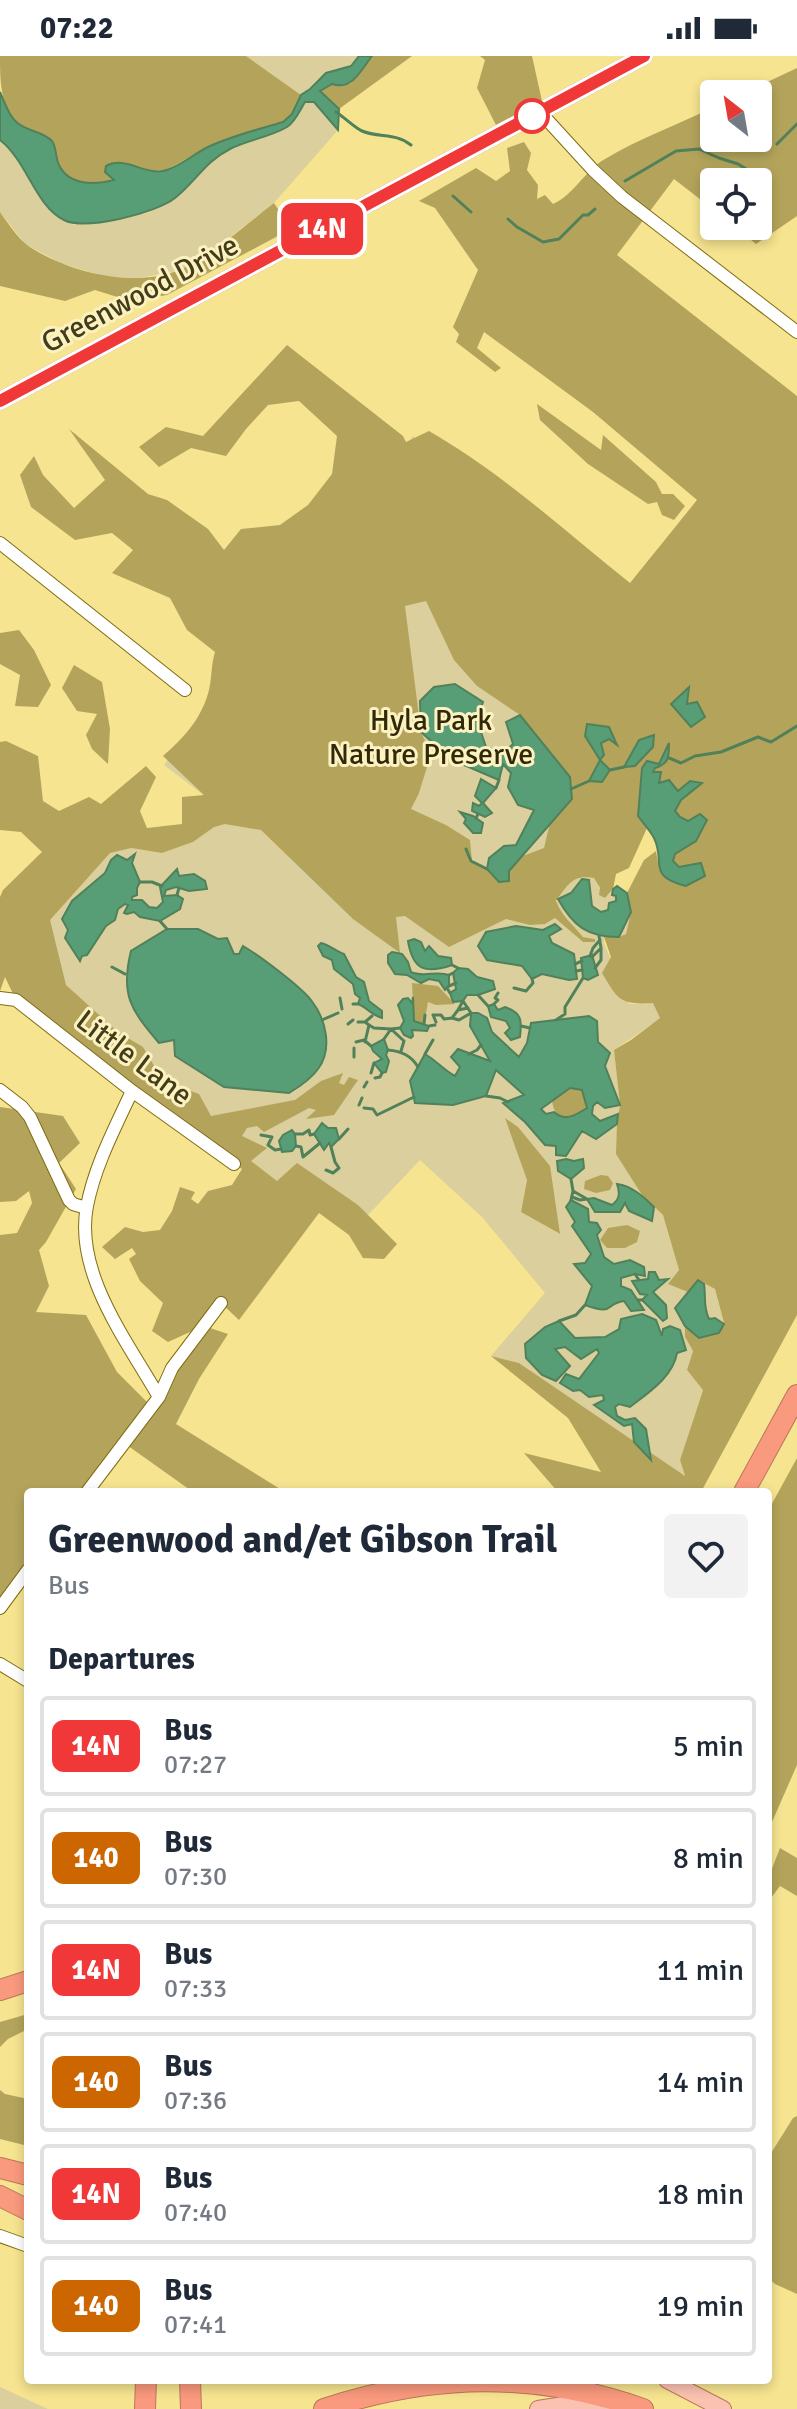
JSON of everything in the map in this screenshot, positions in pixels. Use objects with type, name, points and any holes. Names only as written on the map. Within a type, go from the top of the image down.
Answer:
[{"type":"highway","points":[[746,1488],[797,1395]]},
{"type":"highway","points":[[0,1990],[24,1982]]},
{"type":"highway","points":[[0,2168],[24,2174]]},
{"type":"highway","points":[[0,2195],[24,2198]]},
{"type":"highway","points":[[0,2195],[24,2208]]},
{"type":"highway","points":[[145,2409],[146,2384]]},
{"type":"highway","points":[[324,2409],[392,2390],[442,2384]]},
{"type":"highway","points":[[542,2384],[586,2392],[643,2409]]},
{"type":"main road","name":"Greenwood Drive","points":[[0,401],[644,56]]},
{"type":"main road","points":[[675,2384],[723,2409]]},
{"type":"main road","points":[[538,2409],[564,2405],[602,2409]]},
{"type":"street","points":[[540,112],[622,197],[797,332]]},
{"type":"street","points":[[0,543],[185,690]]},
{"type":"street","name":"Little Lane","points":[[0,998],[16,1000],[132,1091],[234,1164]]},
{"type":"street","points":[[0,1090],[30,1117],[69,1200],[86,1208]]},
{"type":"street","points":[[132,1091],[94,1178],[86,1208],[87,1254],[101,1295],[159,1397]]},
{"type":"street","points":[[90,1488],[159,1397],[172,1368],[221,1303]]},
{"type":"street","points":[[0,1608],[24,1575]]},
{"type":"street","points":[[0,1664],[24,1679]]},
{"type":"street","points":[[0,2236],[24,2245]]},
{"type":"green space","points":[[246,56],[359,56],[350,65],[322,76],[301,95]]},
{"type":"green space","points":[[310,101],[338,130],[274,203],[211,252],[177,271],[134,279],[99,275],[61,263],[25,244],[0,212],[0,140],[26,170],[45,205],[74,225],[90,223],[149,212],[175,198],[208,162],[230,149],[289,126],[305,102]]},
{"type":"green space","name":"Hyla Park Nature Preserve","points":[[413,436],[725,672],[536,924],[545,924],[555,918],[583,942],[595,939],[583,937],[556,902],[571,882],[586,877],[594,878],[605,898],[617,886],[627,893],[631,912],[626,934],[604,937],[604,943],[629,1004],[653,1003],[661,1018],[614,1050],[620,1105],[617,1124],[642,1195],[663,1215],[679,1270],[669,1283],[698,1280],[715,1289],[724,1324],[685,1337],[693,1351],[687,1370],[703,1389],[680,1460],[685,1477],[519,1363],[491,1356],[545,1293],[482,1217],[420,1160],[367,1216],[358,1205],[319,1213],[4,976],[108,839],[131,848],[162,853],[193,842],[222,809],[164,765]],"holes":[[[507,1119],[559,1234],[521,1212],[527,1180]]]},
{"type":"green space","points":[[0,2387],[48,2409],[0,2409]]},
{"type":"shaded area","points":[[0,56],[246,56],[301,95],[292,114],[283,122],[206,148],[166,170],[153,171],[122,162],[115,179],[85,183],[64,174],[51,144],[13,119],[2,94]]},
{"type":"shaded area","points":[[359,56],[372,56],[351,82],[332,84],[320,91],[339,109],[338,130],[314,102],[305,102],[287,127],[222,154],[166,204],[120,219],[74,223],[54,214],[0,140],[0,92],[16,121],[52,141],[59,165],[69,177],[91,183],[114,180],[105,172],[106,166],[114,163],[151,171],[167,170],[215,144],[283,122],[292,114],[301,95],[326,73],[351,66]]},
{"type":"shaded area","points":[[372,56],[412,56],[339,109],[320,91],[332,84],[350,84]]},
{"type":"shaded area","points":[[480,56],[532,56],[542,101],[496,125],[477,88],[485,60]]},
{"type":"shaded area","points":[[797,68],[797,216],[772,233],[772,168],[700,168],[700,199],[674,179],[617,255],[797,396],[797,1315],[703,1488],[555,1488],[524,1453],[601,1472],[568,1418],[491,1356],[519,1363],[685,1476],[680,1460],[703,1390],[687,1370],[693,1351],[685,1337],[685,1326],[699,1338],[719,1333],[724,1323],[715,1289],[698,1280],[688,1292],[668,1284],[679,1270],[663,1215],[642,1195],[616,1154],[620,1105],[614,1050],[660,1018],[653,1003],[633,1003],[621,999],[602,973],[611,957],[604,937],[626,934],[631,912],[627,893],[644,860],[656,851],[664,875],[672,882],[686,886],[673,861],[675,854],[696,841],[688,821],[675,811],[681,800],[701,784],[678,791],[658,784],[652,773],[655,768],[664,765],[669,745],[659,764],[647,761],[638,816],[647,828],[629,868],[616,874],[613,889],[605,898],[599,895],[600,888],[594,878],[587,877],[571,882],[556,901],[583,937],[595,939],[595,942],[583,942],[555,918],[545,924],[530,925],[506,919],[449,947],[405,916],[396,917],[400,953],[353,919],[261,830],[225,824],[214,827],[193,842],[162,853],[131,848],[110,853],[50,920],[66,985],[119,1033],[143,1047],[163,1081],[199,1094],[211,1116],[295,1100],[321,1081],[343,1073],[339,1083],[344,1085],[349,1077],[358,1080],[334,1115],[306,1119],[316,1110],[309,1108],[264,1132],[257,1126],[247,1128],[242,1136],[267,1148],[251,1161],[277,1181],[297,1163],[358,1205],[397,1244],[384,1259],[363,1258],[349,1235],[319,1213],[239,1320],[221,1303],[204,1326],[228,1334],[199,1379],[176,1424],[279,1488],[187,1488],[124,1443],[90,1488],[24,1488],[24,1575],[0,1608],[0,1235],[17,1233],[32,1203],[29,1191],[16,1201],[0,1202],[0,1107],[63,1116],[80,1143],[59,1163],[76,1189],[39,1250],[49,1286],[36,1312],[86,1315],[117,1372],[151,1406],[201,1327],[168,1342],[152,1331],[163,1303],[140,1281],[129,1259],[136,1254],[132,1248],[115,1259],[102,1247],[125,1227],[143,1232],[160,1230],[172,1211],[180,1187],[195,1192],[191,1199],[198,1204],[208,1191],[232,1185],[242,1169],[16,1000],[5,977],[0,991],[0,897],[3,890],[42,852],[21,832],[0,830],[0,742],[6,741],[38,756],[43,801],[59,811],[89,797],[101,804],[146,766],[156,777],[140,811],[147,828],[182,824],[182,797],[204,795],[163,756],[185,735],[202,710],[209,690],[215,652],[187,630],[170,598],[112,573],[133,550],[112,533],[75,540],[31,507],[20,475],[34,456],[43,475],[74,508],[105,480],[69,429],[148,494],[167,500],[208,529],[224,550],[241,529],[280,525],[308,505],[332,474],[337,436],[299,401],[268,405],[226,456],[191,448],[159,467],[139,447],[166,427],[203,436],[287,345],[403,436],[406,442],[429,431],[482,465],[630,583],[697,500],[593,412],[484,332],[477,348],[501,368],[495,372],[456,342],[459,334],[453,327],[478,270],[435,208],[419,201],[476,168],[496,181],[510,171],[507,148],[524,142],[531,153],[527,170],[538,185],[537,199],[545,195],[553,204],[605,159],[700,113],[700,152],[772,152],[772,80]],"holes":[[[426,601],[454,660],[477,686],[520,715],[572,799],[550,823],[544,848],[520,857],[499,882],[487,869],[472,862],[470,840],[411,809],[431,754],[421,732],[405,606]]]},
{"type":"shaded area","points":[[274,203],[291,229],[167,295],[130,301],[95,290],[65,301],[0,286],[0,212],[23,242],[43,255],[101,275],[141,278],[161,275],[192,264]]},
{"type":"shaded area","points":[[537,404],[601,450],[603,435],[656,482],[662,494],[673,494],[685,506],[674,520],[662,515],[657,502],[648,504],[588,464],[540,420]]},
{"type":"shaded area","points":[[19,630],[34,650],[51,685],[38,707],[15,706],[20,675],[0,664],[0,633]]},
{"type":"shaded area","points":[[74,665],[102,682],[110,729],[108,764],[92,749],[86,735],[97,714],[77,711],[62,688]]},
{"type":"shaded area","points":[[455,684],[483,702],[477,720],[486,747],[503,753],[513,744],[506,722],[520,715],[570,777],[572,799],[509,871],[509,881],[499,882],[487,869],[489,858],[504,846],[516,845],[534,810],[518,805],[508,787],[511,773],[503,764],[499,780],[464,765],[463,755],[450,748],[443,752],[421,732],[420,701],[434,687]]},
{"type":"shaded area","points":[[689,687],[687,704],[697,702],[705,717],[691,727],[671,704]]},
{"type":"shaded area","points":[[587,724],[609,727],[617,745],[609,739],[601,743],[604,755],[600,760],[585,736]]},
{"type":"shaded area","points":[[654,735],[653,747],[635,766],[624,767],[639,740]]},
{"type":"shaded area","points":[[669,743],[667,759],[653,772],[661,772],[659,783],[669,780],[678,791],[690,781],[702,783],[681,800],[675,811],[688,821],[700,814],[707,820],[696,841],[675,854],[673,861],[679,867],[701,863],[705,876],[686,886],[661,873],[654,838],[638,816],[642,768],[647,761],[659,764]]},
{"type":"shaded area","points":[[600,760],[610,770],[602,782],[589,781]]},
{"type":"shaded area","points":[[481,779],[496,788],[483,803],[492,813],[485,817],[472,811],[473,803],[479,806],[482,803],[475,796]]},
{"type":"shaded area","points":[[460,812],[483,823],[481,833],[473,833]]},
{"type":"shaded area","points":[[135,854],[132,863],[140,882],[137,895],[132,900],[142,900],[149,907],[157,908],[163,902],[160,887],[177,869],[179,876],[194,874],[205,881],[207,889],[189,891],[176,887],[166,890],[164,896],[177,895],[183,899],[180,909],[160,921],[140,917],[134,912],[124,913],[128,905],[125,904],[80,961],[65,938],[68,930],[62,919],[72,901],[105,873],[111,860],[117,855],[127,860]]},
{"type":"shaded area","points":[[582,879],[589,880],[592,906],[601,912],[608,910],[609,903],[616,901],[616,896],[612,895],[617,886],[627,893],[631,912],[619,937],[598,935],[582,928],[558,899],[571,893]]},
{"type":"shaded area","points":[[555,924],[561,929],[549,936],[552,943],[574,954],[577,979],[542,974],[532,979],[522,966],[487,960],[478,946],[486,932],[516,926],[543,930]]},
{"type":"shaded area","points":[[167,929],[198,929],[218,939],[227,938],[234,954],[239,954],[243,946],[306,994],[321,1016],[326,1034],[323,1061],[312,1076],[289,1093],[224,1087],[175,1056],[174,1040],[159,1043],[130,1001],[127,979],[131,951]]},
{"type":"shaded area","points":[[414,939],[421,942],[425,951],[429,946],[438,956],[451,958],[452,965],[422,968],[410,951],[408,941]]},
{"type":"shaded area","points":[[321,943],[344,954],[356,977],[364,982],[369,1001],[382,1011],[382,1018],[358,1004],[360,998],[355,994],[353,984],[334,969],[332,960],[323,956],[318,946]]},
{"type":"shaded area","points":[[392,952],[402,954],[411,972],[449,975],[449,986],[445,990],[439,981],[429,979],[421,983],[407,975],[395,974],[388,963],[388,955]]},
{"type":"shaded area","points":[[592,955],[598,975],[588,980],[583,978],[581,958]]},
{"type":"shaded area","points":[[458,968],[468,969],[477,977],[493,981],[495,989],[467,995],[463,1001],[453,1002],[450,993],[456,989],[453,973]]},
{"type":"shaded area","points":[[412,983],[438,986],[455,1004],[436,1005],[428,1002],[424,1024],[414,1021]]},
{"type":"shaded area","points":[[413,997],[414,1021],[429,1026],[427,1031],[412,1030],[411,1038],[404,1035],[400,1028],[404,1021],[398,1005],[408,998],[412,1003]]},
{"type":"shaded area","points":[[494,1004],[498,1010],[505,1007],[518,1015],[520,1037],[511,1040],[505,1033],[510,1028],[506,1021],[491,1017],[488,1006]]},
{"type":"shaded area","points":[[471,1013],[487,1018],[492,1032],[519,1057],[527,1043],[531,1023],[589,1016],[597,1021],[598,1042],[610,1053],[605,1066],[620,1105],[605,1108],[597,1102],[592,1114],[600,1121],[618,1114],[617,1124],[596,1139],[582,1131],[566,1156],[556,1155],[556,1146],[545,1145],[503,1103],[524,1095],[496,1070],[486,1096],[453,1105],[415,1103],[410,1081],[425,1054],[455,1076],[460,1067],[451,1057],[458,1049],[490,1061],[470,1026]],"holes":[[[570,1088],[582,1090],[587,1108],[575,1115],[546,1114],[541,1109]]]},
{"type":"shaded area","points":[[384,1039],[389,1061],[386,1072],[382,1073],[374,1063],[382,1059],[371,1046]]},
{"type":"shaded area","points":[[570,1088],[582,1089],[587,1108],[561,1117],[552,1101]]},
{"type":"shaded area","points":[[505,1118],[518,1127],[550,1166],[560,1234],[521,1212],[527,1180]]},
{"type":"shaded area","points":[[322,1123],[328,1128],[336,1128],[339,1139],[331,1147],[329,1143],[324,1150],[314,1134]]},
{"type":"shaded area","points":[[292,1130],[296,1146],[292,1151],[282,1152],[279,1141]]},
{"type":"shaded area","points":[[583,1159],[584,1168],[571,1179],[558,1171],[557,1161]]},
{"type":"shaded area","points":[[601,1175],[608,1176],[613,1183],[610,1190],[596,1193],[584,1189],[585,1181]]},
{"type":"shaded area","points":[[617,1184],[633,1190],[654,1207],[652,1221],[629,1211],[625,1203],[620,1212],[595,1212],[587,1199],[594,1198],[612,1205],[619,1196]]},
{"type":"shaded area","points":[[571,1200],[588,1209],[589,1222],[597,1223],[601,1230],[597,1235],[604,1257],[614,1264],[630,1260],[644,1267],[645,1276],[635,1274],[621,1278],[621,1286],[631,1290],[644,1310],[631,1311],[624,1301],[605,1309],[585,1305],[592,1286],[574,1264],[585,1263],[591,1254],[572,1226],[575,1222],[566,1207]]},
{"type":"shaded area","points":[[627,1225],[640,1231],[637,1242],[625,1248],[607,1248],[600,1240],[608,1228]]},
{"type":"shaded area","points":[[649,1272],[655,1272],[659,1280],[668,1279],[653,1292],[666,1305],[667,1318],[663,1321],[642,1300],[647,1295],[640,1294],[632,1281],[648,1279]]},
{"type":"shaded area","points":[[698,1280],[704,1284],[709,1319],[715,1318],[724,1324],[719,1333],[699,1338],[685,1326],[675,1308]]},
{"type":"shaded area","points":[[642,1314],[656,1320],[662,1336],[663,1329],[670,1326],[680,1330],[686,1350],[677,1353],[675,1362],[659,1384],[630,1407],[619,1404],[615,1407],[617,1416],[625,1420],[635,1418],[646,1429],[651,1460],[634,1442],[632,1424],[624,1426],[594,1405],[604,1400],[603,1395],[589,1397],[560,1383],[566,1374],[579,1379],[599,1353],[597,1349],[581,1359],[565,1347],[555,1349],[570,1366],[556,1381],[542,1375],[526,1358],[525,1344],[545,1327],[559,1321],[575,1338],[605,1337],[619,1329],[621,1319]]},
{"type":"shaded area","points":[[797,1458],[797,1765],[772,1822],[772,1504]]},
{"type":"shaded area","points":[[780,1848],[797,1858],[797,1896],[780,1886],[772,1897],[772,1869]]},
{"type":"shaded area","points":[[24,2015],[24,2031],[0,2047],[0,2022]]},
{"type":"shaded area","points":[[0,2090],[24,2098],[24,2145],[0,2139]]},
{"type":"shaded area","points":[[797,2116],[797,2294],[772,2281],[772,2152]]},
{"type":"waterway","points":[[336,112],[362,131],[400,139],[411,145]]},
{"type":"waterway","points":[[777,144],[797,124]]},
{"type":"waterway","points":[[625,181],[676,151],[699,149],[745,168]]},
{"type":"waterway","points":[[453,196],[471,212]]},
{"type":"waterway","points":[[508,219],[543,242],[559,239],[583,215],[595,209]]},
{"type":"waterway","points":[[669,758],[681,763],[758,737],[771,742],[797,726]]},
{"type":"waterway","points":[[610,770],[624,767]]},
{"type":"waterway","points":[[496,788],[499,780]]},
{"type":"waterway","points":[[571,789],[589,781]]},
{"type":"waterway","points":[[476,818],[478,814]]},
{"type":"waterway","points":[[466,849],[471,861],[487,869]]},
{"type":"waterway","points":[[140,882],[162,886]]},
{"type":"waterway","points":[[177,895],[179,888]]},
{"type":"waterway","points":[[160,921],[167,929]]},
{"type":"waterway","points":[[592,957],[601,948],[599,936]]},
{"type":"waterway","points":[[590,956],[600,940]]},
{"type":"waterway","points":[[595,968],[601,960],[601,948]]},
{"type":"waterway","points":[[575,964],[582,961]]},
{"type":"waterway","points":[[452,965],[458,968]]},
{"type":"waterway","points":[[112,967],[125,974]]},
{"type":"waterway","points":[[576,971],[582,970]]},
{"type":"waterway","points":[[449,975],[453,973]]},
{"type":"waterway","points":[[556,1020],[565,1014],[565,1007],[583,978]]},
{"type":"waterway","points":[[514,988],[526,991],[533,983],[532,979]]},
{"type":"waterway","points":[[449,986],[456,983]]},
{"type":"waterway","points":[[447,988],[450,993]]},
{"type":"waterway","points":[[494,1004],[498,993]]},
{"type":"waterway","points":[[478,995],[488,1006]]},
{"type":"waterway","points":[[340,998],[342,1009]]},
{"type":"waterway","points":[[452,1018],[459,1020],[471,1013],[463,1001],[458,1010]]},
{"type":"waterway","points":[[353,1004],[358,1004]]},
{"type":"waterway","points":[[433,1015],[452,1018],[458,1010],[468,1008]]},
{"type":"waterway","points":[[322,1020],[338,1013]]},
{"type":"waterway","points":[[424,1024],[425,1015]]},
{"type":"waterway","points":[[433,1015],[436,1022]]},
{"type":"waterway","points":[[358,1022],[365,1022],[372,1016]]},
{"type":"waterway","points":[[348,1024],[353,1020]]},
{"type":"waterway","points":[[365,1022],[369,1025],[365,1042]]},
{"type":"waterway","points":[[369,1025],[391,1029],[404,1041],[401,1051]]},
{"type":"waterway","points":[[429,1026],[435,1025]]},
{"type":"waterway","points":[[521,1026],[530,1028]]},
{"type":"waterway","points":[[384,1039],[391,1029],[400,1028]]},
{"type":"waterway","points":[[356,1042],[364,1040],[371,1046]]},
{"type":"waterway","points":[[425,1054],[433,1040]]},
{"type":"waterway","points":[[469,1054],[481,1045]]},
{"type":"waterway","points":[[354,1048],[354,1057]]},
{"type":"waterway","points":[[388,1050],[405,1054],[418,1067]]},
{"type":"waterway","points":[[371,1073],[374,1063]]},
{"type":"waterway","points":[[375,1078],[382,1073]]},
{"type":"waterway","points":[[364,1087],[367,1082]]},
{"type":"waterway","points":[[486,1096],[508,1102]]},
{"type":"waterway","points":[[364,1108],[373,1109],[377,1115],[414,1097]]},
{"type":"waterway","points":[[359,1105],[362,1098]]},
{"type":"waterway","points":[[339,1139],[348,1129]]},
{"type":"waterway","points":[[295,1134],[309,1130],[310,1135],[314,1134]]},
{"type":"waterway","points":[[261,1135],[272,1137],[268,1145],[275,1150],[281,1149]]},
{"type":"waterway","points":[[296,1146],[301,1147],[303,1157],[320,1143]]},
{"type":"waterway","points":[[326,1170],[333,1173],[339,1168],[331,1147]]},
{"type":"waterway","points":[[571,1179],[571,1200]]},
{"type":"waterway","points":[[573,1191],[587,1199]]},
{"type":"waterway","points":[[572,1197],[587,1199]]},
{"type":"waterway","points":[[635,1274],[639,1280]]},
{"type":"waterway","points":[[559,1321],[576,1315],[585,1305]]},
{"type":"bus line","name":"14N","points":[[0,401],[644,56]]}]
